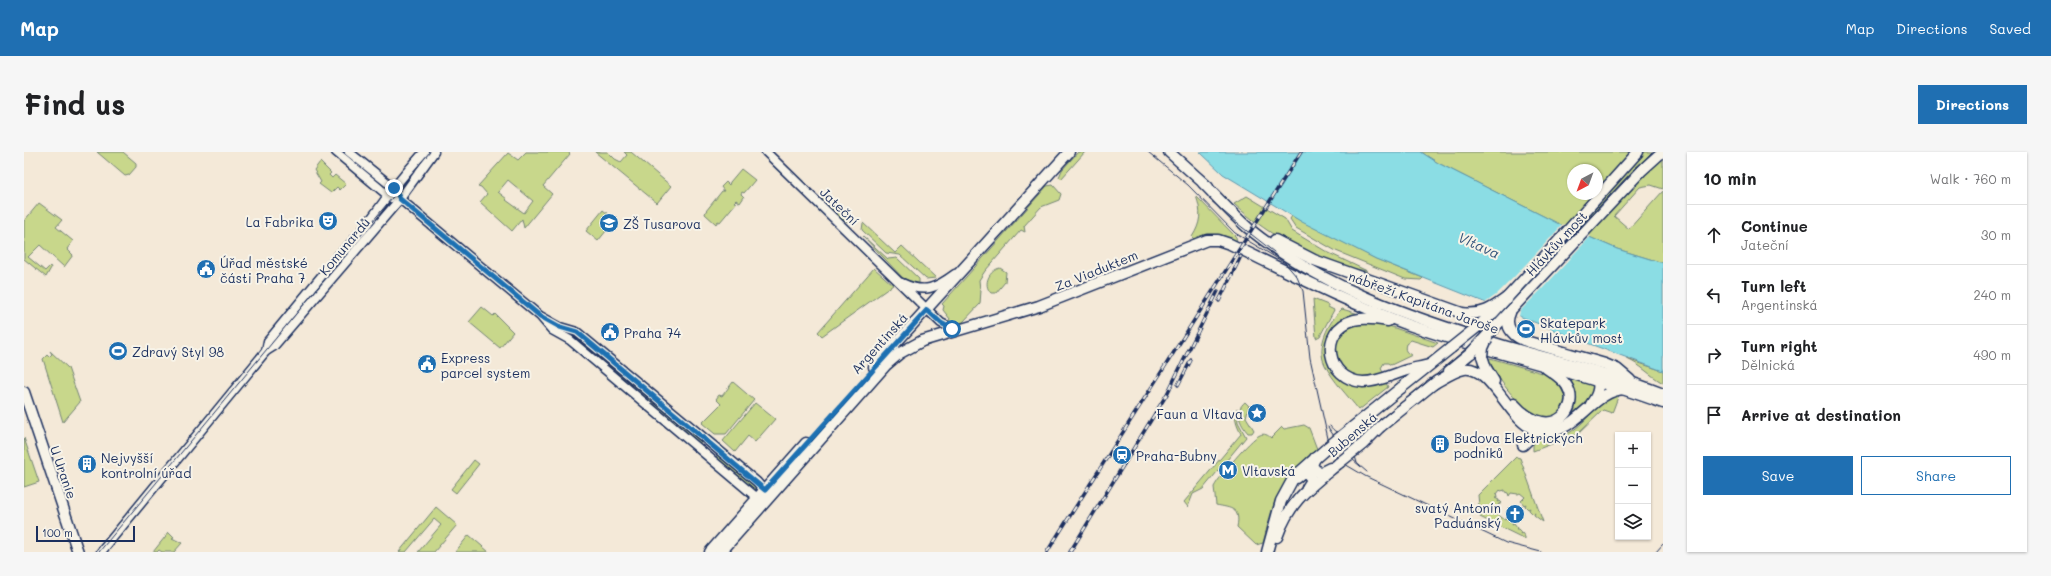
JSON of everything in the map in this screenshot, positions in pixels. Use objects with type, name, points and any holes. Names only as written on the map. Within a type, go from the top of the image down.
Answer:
[{"type":"main road","name":"Argentinská","points":[[710,552],[763,501],[765,490],[1069,152]]},
{"type":"main road","points":[[1169,152],[1203,183],[1264,232],[1295,252],[1335,268],[1462,313],[1478,314],[1490,310],[1508,297]]},
{"type":"main road","name":"Hlávkův most","points":[[1471,353],[1647,166],[1662,152]]},
{"type":"main road","name":"Hlávkův most","points":[[1451,348],[1485,321],[1636,155]]},
{"type":"main road","name":"nábřeží Kapitána Jaroše","points":[[1203,183],[1249,228],[1290,258],[1333,282],[1389,306],[1432,321],[1501,344],[1587,369],[1628,385],[1663,403]]},
{"type":"main road","name":"Za Viaduktem","points":[[956,330],[1016,314],[1059,299],[1198,242],[1218,240],[1243,250]]},
{"type":"main road","name":"nábřeží Kapitána Jaroše","points":[[1243,250],[1302,280],[1407,324],[1598,380],[1628,385],[1663,394]]},
{"type":"main road","points":[[1431,385],[1456,372],[1473,370],[1486,378],[1525,424],[1541,431],[1554,431],[1566,426],[1610,393],[1628,385],[1620,371],[1611,366],[1521,339],[1508,327],[1507,321],[1510,312]]},
{"type":"main road","points":[[1407,324],[1371,318],[1356,319],[1342,326],[1333,339],[1330,348],[1332,360],[1343,375],[1351,380],[1361,382],[1383,379],[1428,365]]},
{"type":"main road","points":[[1494,328],[1484,345],[1482,356],[1489,374],[1519,409],[1537,421],[1552,422],[1561,418],[1568,409],[1571,398],[1570,391],[1561,379],[1542,364]]},
{"type":"main road","name":"Argentinská","points":[[721,552],[763,501],[894,356],[913,344],[956,330]]},
{"type":"main road","name":"Bubenská","points":[[1267,552],[1279,506],[1289,485],[1297,473],[1428,365],[1451,348]]},
{"type":"main road","name":"Bubenská","points":[[1271,552],[1288,511],[1303,492],[1471,353]]},
{"type":"main road","points":[[1581,414],[1596,397],[1599,388],[1598,380],[1587,369]]},
{"type":"main road","name":"U Uranie","points":[[25,396],[78,552]]},
{"type":"main road","points":[[1523,445],[1541,431]]},
{"type":"main road","points":[[1315,458],[1312,464],[1314,468],[1318,472],[1326,472]]},
{"type":"main road","points":[[1289,485],[1301,473],[1307,472],[1312,480],[1303,492]]},
{"type":"street","points":[[336,152],[388,196],[400,199]]},
{"type":"street","points":[[349,152],[394,188],[400,199],[540,316],[552,330],[570,340],[763,501]]},
{"type":"street","name":"Komunardů","points":[[266,351],[268,341],[338,256],[347,248],[380,209],[394,188],[424,152]]},
{"type":"street","name":"Komunardů","points":[[101,552],[266,351],[274,346],[400,199],[434,152]]},
{"type":"street","name":"Jateční","points":[[766,152],[927,310],[945,326],[956,330]]},
{"type":"street","name":"Jateční","points":[[896,279],[911,287],[930,289],[941,284],[968,264]]},
{"type":"street","points":[[540,316],[560,327],[577,332],[765,490]]},
{"type":"green space","points":[[97,152],[123,152],[136,163],[136,167],[129,175],[125,176]]},
{"type":"green space","points":[[526,152],[568,152],[570,154],[543,186],[552,194],[524,228],[522,219],[512,231],[480,202],[487,194],[481,187],[478,186],[508,153],[518,160]],"holes":[[[508,180],[533,201],[524,213],[498,192]]]},
{"type":"green space","points":[[595,152],[608,152],[615,159],[621,162],[627,155],[624,152],[631,152],[671,186],[657,203]]},
{"type":"green space","points":[[1078,152],[1085,152],[1061,179],[1059,177],[1062,170]]},
{"type":"green space","points":[[1421,152],[1663,152],[1663,189],[1651,185],[1640,187],[1614,216],[1629,229],[1663,191],[1663,263],[1617,249],[1559,224],[1438,163]]},
{"type":"green space","points":[[320,162],[331,173],[329,175],[332,178],[335,175],[346,184],[340,190],[337,187],[331,193],[319,184],[321,182],[314,170]]},
{"type":"green space","points":[[741,169],[755,180],[744,193],[742,192],[741,194],[744,197],[740,203],[736,200],[734,202],[736,203],[720,222],[718,221],[716,224],[705,214],[706,211],[722,191],[724,191],[721,187],[726,182],[729,185]]},
{"type":"green space","points":[[1053,185],[1061,194],[1059,200],[1041,207],[1024,226],[1025,232],[1021,230],[979,280],[981,290],[980,304],[963,322],[953,325],[947,323],[950,319],[943,310],[944,306],[942,304],[1047,186]]},
{"type":"green space","points":[[821,193],[851,222],[837,216],[827,206],[821,197]]},
{"type":"green space","points":[[1196,196],[1236,237],[1237,243],[1210,236],[1194,239],[1192,237],[1200,217]]},
{"type":"green space","points":[[1247,196],[1285,219],[1292,231],[1327,252],[1367,271],[1331,262],[1279,238],[1234,204]]},
{"type":"green space","points":[[39,203],[62,220],[56,227],[73,241],[67,249],[73,255],[64,267],[40,245],[28,257],[45,271],[50,266],[51,268],[46,277],[24,259],[24,221]]},
{"type":"green space","points":[[603,210],[615,220],[598,241],[586,231]]},
{"type":"green space","points":[[1292,216],[1376,259],[1423,278],[1421,280],[1405,279],[1336,251],[1296,228],[1290,219]]},
{"type":"green space","points":[[863,223],[895,253],[902,246],[936,278],[926,279],[900,255],[886,253],[862,230]]},
{"type":"green space","points":[[863,236],[888,259],[897,258],[919,279],[919,286],[903,278]]},
{"type":"green space","points":[[874,268],[893,285],[822,336],[818,332]]},
{"type":"green space","points":[[1000,268],[1006,272],[1005,282],[996,293],[991,293],[987,286],[988,278],[993,271]]},
{"type":"green space","points":[[1313,299],[1328,305],[1328,307],[1334,310],[1320,336],[1316,338]]},
{"type":"green space","points":[[482,307],[493,316],[495,314],[513,332],[500,348],[469,322]]},
{"type":"green space","points":[[1342,309],[1359,314],[1339,322],[1329,335],[1326,352],[1331,369],[1343,382],[1352,385],[1365,386],[1386,383],[1388,387],[1359,410],[1332,377],[1323,358],[1322,350],[1325,335],[1332,321]]},
{"type":"green space","points":[[1362,323],[1386,325],[1438,343],[1433,347],[1411,340],[1406,344],[1405,350],[1412,355],[1391,365],[1384,363],[1381,368],[1383,373],[1361,378],[1347,373],[1342,368],[1338,362],[1335,347],[1337,340],[1345,330]]},
{"type":"green space","points":[[577,336],[703,439],[702,442],[699,444],[575,340]]},
{"type":"green space","points":[[50,351],[68,368],[80,402],[63,422],[43,359],[47,355],[49,357],[52,354]]},
{"type":"green space","points":[[1490,358],[1546,374],[1553,379],[1559,385],[1565,399],[1565,406],[1562,412],[1556,416],[1547,418],[1539,417],[1530,412],[1505,387],[1489,361]]},
{"type":"green space","points":[[1627,359],[1663,371],[1663,383],[1637,364]]},
{"type":"green space","points":[[1479,363],[1487,377],[1511,406],[1531,424],[1539,427],[1547,428],[1562,423],[1573,412],[1576,405],[1576,393],[1569,377],[1596,385],[1595,390],[1591,399],[1578,413],[1558,427],[1544,429],[1531,425],[1519,415],[1507,402],[1485,376],[1474,366]]},
{"type":"green space","points":[[733,382],[754,400],[726,434],[715,434],[702,423],[721,404],[716,399],[719,395],[722,396]]},
{"type":"green space","points":[[1621,394],[1618,397],[1612,413],[1603,410],[1578,434],[1533,451],[1533,442],[1537,438],[1561,436],[1573,431],[1605,401]]},
{"type":"green space","points":[[1245,402],[1249,406],[1246,417],[1254,430],[1252,433],[1248,433],[1239,418],[1240,409]]},
{"type":"green space","points":[[755,403],[775,419],[755,442],[748,436],[735,452],[723,441]]},
{"type":"green space","points":[[1237,408],[1238,422],[1246,437],[1203,489],[1193,494],[1188,507],[1184,502],[1241,434],[1235,419]]},
{"type":"green space","points":[[1304,425],[1309,428],[1317,449],[1306,458],[1307,460],[1288,479],[1282,488],[1273,507],[1263,543],[1256,545],[1237,527],[1238,516],[1234,510],[1216,505],[1214,487],[1235,459],[1255,438],[1263,434],[1271,438],[1282,427],[1284,429]]},
{"type":"green space","points":[[24,438],[39,482],[24,487]]},
{"type":"green space","points":[[720,454],[758,488],[755,490],[716,458],[717,455]]},
{"type":"green space","points":[[1516,457],[1520,458],[1543,522],[1534,515],[1535,513],[1533,514],[1529,510],[1530,508],[1528,509],[1525,506],[1526,504],[1524,505],[1521,501],[1525,497],[1520,493],[1511,493],[1509,496],[1505,490],[1500,490],[1497,494],[1496,493],[1497,498],[1495,498],[1499,500],[1498,502],[1500,501],[1502,503],[1498,505],[1498,509],[1501,510],[1497,514],[1505,520],[1507,517],[1508,521],[1510,520],[1513,523],[1512,525],[1514,524],[1517,528],[1516,529],[1521,532],[1520,534],[1522,533],[1525,539],[1480,517],[1478,495]]},
{"type":"green space","points":[[474,460],[479,464],[456,493],[451,489]]},
{"type":"green space","points":[[436,507],[457,525],[434,552],[418,552],[441,525],[434,519],[406,552],[399,552]]},
{"type":"green space","points":[[169,532],[174,537],[172,538],[182,543],[174,552],[162,552],[159,550],[157,552],[153,552]]},
{"type":"green space","points":[[469,535],[489,552],[455,552]]},
{"type":"water","name":"Vltava","points":[[1200,152],[1421,152],[1438,163],[1559,224],[1617,249],[1663,263],[1663,371],[1579,340],[1376,259],[1302,222],[1223,174]]},
{"type":"pier","points":[[1563,224],[1591,236],[1571,257],[1543,246]]},
{"type":"pier","points":[[1543,246],[1571,258],[1542,289],[1514,277]]},
{"type":"pier","points":[[1514,277],[1542,289],[1520,311],[1519,316],[1524,319],[1452,291],[1485,303],[1496,295]]},
{"type":"tram line","points":[[99,552],[430,152]]},
{"type":"tram line","points":[[1148,152],[1188,185],[1235,233],[1285,263],[1297,277],[1303,291],[1310,358],[1329,443],[1335,455],[1343,463],[1365,476],[1506,543],[1541,552]]},
{"type":"tram line","points":[[1334,439],[1343,444],[1351,442],[1430,380],[1476,340],[1652,152]]},
{"type":"tram line","points":[[1209,199],[1274,252]]},
{"type":"tram line","points":[[1330,426],[1333,430],[1344,435],[1353,434],[1361,430]]},
{"type":"tram line","points":[[1328,427],[1345,453],[1367,472]]},
{"type":"tram line","points":[[1357,463],[1353,449],[1359,437]]},
{"type":"tram line","points":[[1656,552],[1663,544]]},
{"type":"railway","points":[[1047,552],[1301,152]]},
{"type":"railway","points":[[1219,301],[1241,256]]},
{"type":"railway","points":[[1070,552],[1167,394],[1218,291]]},
{"type":"railway","points":[[1178,385],[1191,360]]},
{"type":"place","name":"La Fabrika","points":[[328,221]]},
{"type":"place","name":"ZŠ Tusarova","points":[[609,223]]},
{"type":"place","name":"Úřad městské části Praha 7","points":[[206,269]]},
{"type":"place","name":"Skatepark Hlávkův most","points":[[1526,329]]},
{"type":"place","name":"Praha 74","points":[[610,332]]},
{"type":"place","name":"Zdravý Styl 98","points":[[118,351]]},
{"type":"place","name":"Express parcel system","points":[[427,364]]},
{"type":"place","name":"Faun a Vltava","points":[[1257,413]]},
{"type":"place","name":"Budova Elektrických podniků","points":[[1440,444]]},
{"type":"place","name":"Praha-Bubny","points":[[1122,455]]},
{"type":"place","name":"Nejvyšší kontrolní úřad","points":[[87,464]]},
{"type":"place","name":"Vltavská","points":[[1228,470]]},
{"type":"place","name":"svatý Antonín Paduánský","points":[[1515,514]]},
{"type":"route","points":[[394,188],[400,199],[540,316],[560,327],[575,330],[765,490],[860,382],[927,310],[941,323],[952,329]]}]
